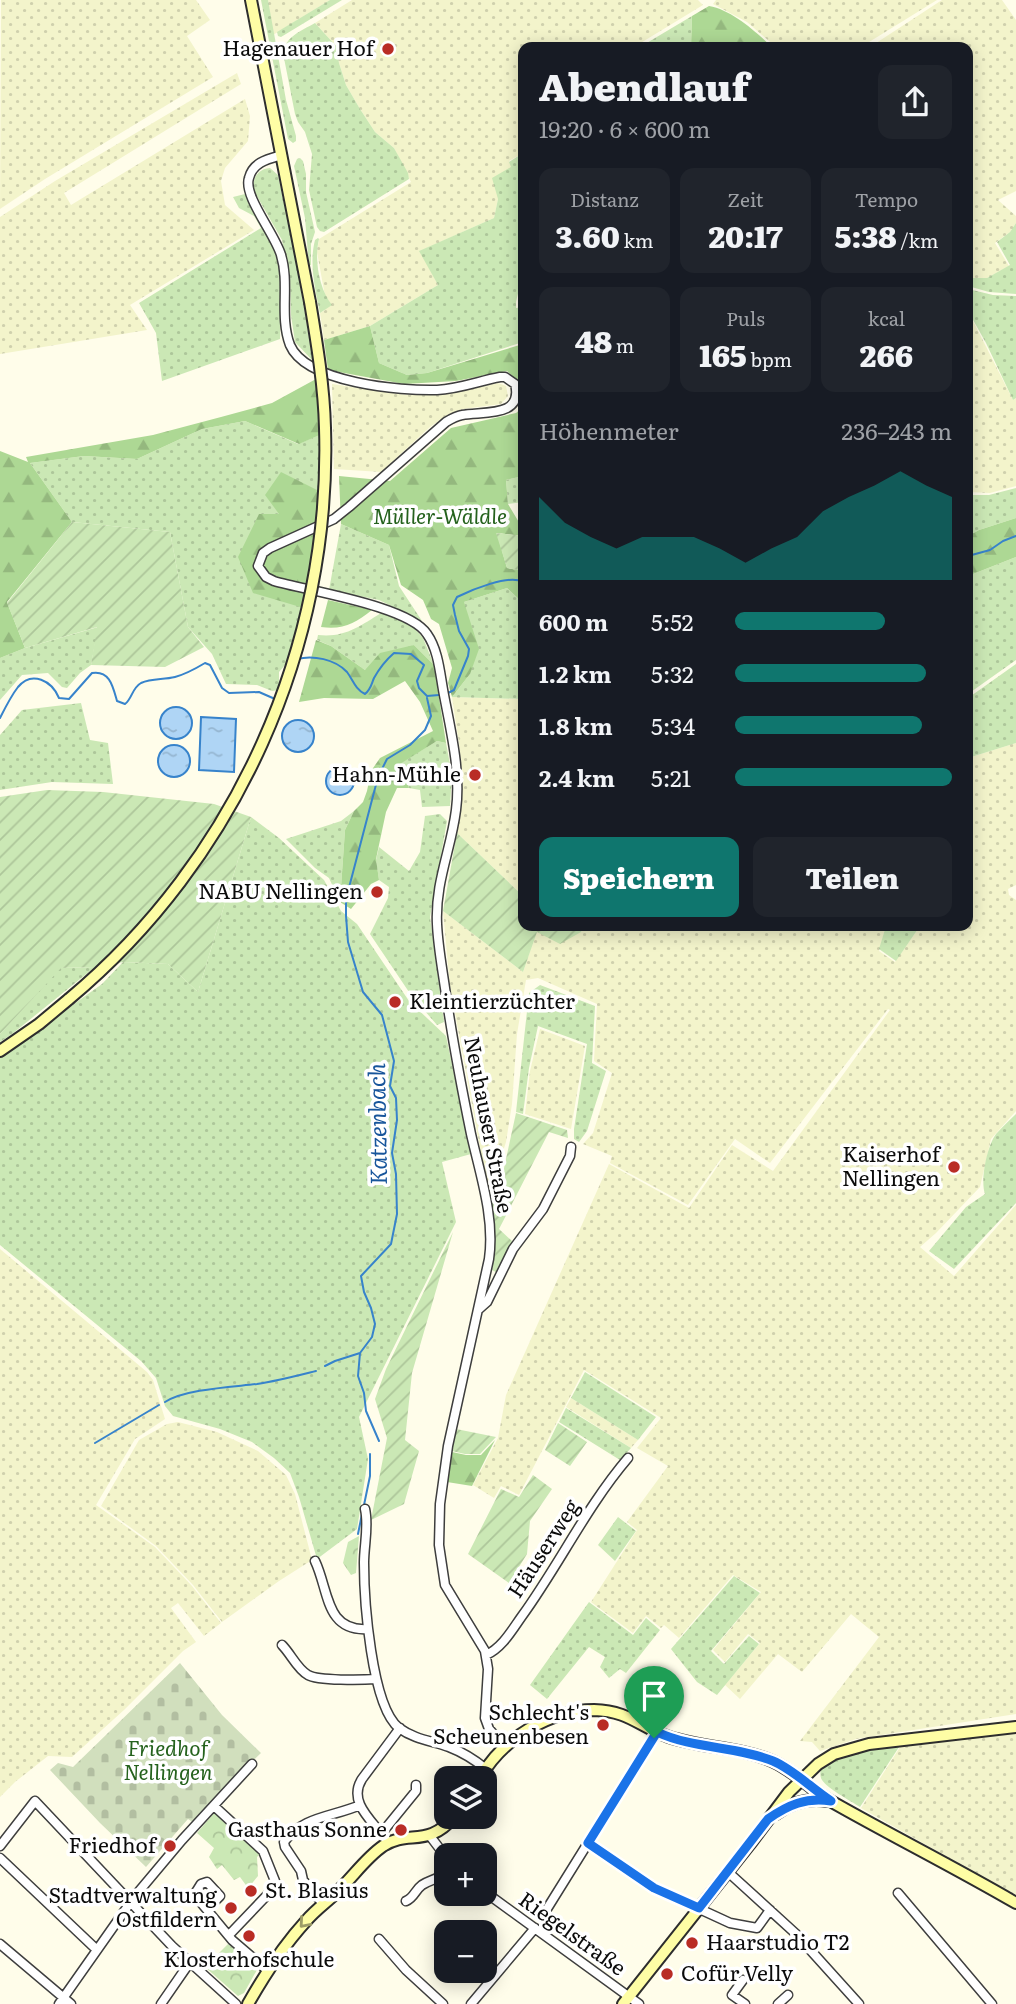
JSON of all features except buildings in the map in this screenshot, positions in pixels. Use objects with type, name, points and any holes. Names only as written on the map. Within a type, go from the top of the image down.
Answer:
[{"type":"main road","points":[[0,1051],[39,1024],[108,964],[173,893],[201,854],[248,774],[268,731],[289,677],[310,599],[325,485],[322,379],[310,302],[251,0]]},
{"type":"main road","points":[[489,1766],[505,1746],[530,1729],[575,1712],[596,1710],[622,1714],[674,1739],[765,1759],[785,1768],[831,1801],[1016,1903]]},
{"type":"main road","points":[[626,2000],[800,1779],[827,1757],[862,1745],[1016,1727]]},
{"type":"main road","points":[[768,1819],[802,1802],[831,1801]]},
{"type":"main road","points":[[248,2004],[267,1970],[305,1921],[338,1891],[385,1839],[430,1836],[443,1829]]},
{"type":"street","name":"Neuhauser Straße","points":[[282,155],[257,165],[249,176],[248,188],[282,256],[286,332],[293,351],[299,358],[312,368],[330,375],[402,388],[438,390],[505,377],[515,384],[517,398],[504,410],[460,415],[446,422],[365,495],[334,519],[270,548],[263,553],[258,566],[261,572],[274,581],[382,608],[415,623],[427,633],[433,646],[442,685],[457,771],[457,794],[456,814],[440,878],[437,922],[452,1032],[491,1236],[489,1259],[446,1455],[440,1504],[439,1545],[445,1585],[486,1655],[488,1669],[485,1718],[489,1729],[505,1746]]},
{"type":"street","points":[[478,1310],[487,1302],[513,1249],[543,1209],[570,1156],[571,1147]]},
{"type":"street","name":"Häuserweg","points":[[486,1655],[499,1647],[530,1604],[599,1497],[628,1458]]},
{"type":"street","points":[[365,1509],[367,1517],[364,1566],[368,1629],[376,1679],[388,1713],[400,1728],[420,1739],[460,1751],[476,1766]]},
{"type":"street","points":[[315,1561],[330,1606],[338,1619],[354,1629],[368,1629]]},
{"type":"street","points":[[282,1645],[310,1676],[376,1679]]},
{"type":"street","points":[[400,1728],[357,1788],[360,1805],[372,1825],[385,1839],[416,1791],[416,1784]]},
{"type":"street","points":[[545,1912],[657,1732]]},
{"type":"street","points":[[61,2001],[131,1903],[182,1840],[252,1764]]},
{"type":"street","points":[[0,1846],[35,1801],[131,1903],[236,2004]]},
{"type":"street","points":[[323,1904],[303,1880],[301,1871],[284,1844],[291,1834],[309,1822],[360,1805]]},
{"type":"street","points":[[214,1806],[265,1853],[275,1881],[274,1888],[229,1935]]},
{"type":"street","points":[[430,1836],[435,1843]]},
{"type":"street","points":[[588,1843],[654,1888],[730,1923],[755,1928],[760,1926],[770,1910]]},
{"type":"street","points":[[0,1858],[97,1950]]},
{"type":"street","points":[[728,1872],[816,1955],[859,2004]]},
{"type":"street","points":[[406,1901],[412,1899],[422,1885],[434,1880]]},
{"type":"street","points":[[898,1894],[992,2004]]},
{"type":"street","name":"Riegelstraße","points":[[497,1901],[626,2000],[639,2004]]},
{"type":"street","points":[[207,1909],[236,1944],[267,1970]]},
{"type":"street","points":[[471,2004],[535,1928]]},
{"type":"street","points":[[379,1938],[406,1970],[443,2004]]},
{"type":"street","points":[[0,1944],[61,2001],[71,2004]]},
{"type":"street","points":[[161,2004],[190,1962]]},
{"type":"street","points":[[743,1980],[732,1994],[744,2004]]},
{"type":"street","points":[[778,2004],[788,1995]]},
{"type":"green space","points":[[1,0],[196,0],[210,20],[187,36],[213,77],[0,209]]},
{"type":"green space","points":[[261,0],[268,0],[286,100],[296,136],[293,143],[288,139]]},
{"type":"green space","points":[[268,0],[330,0],[273,35]]},
{"type":"green space","points":[[330,0],[342,0],[281,37],[278,36],[277,32]]},
{"type":"green space","points":[[352,0],[698,0],[703,5],[642,42],[518,42],[518,156],[509,161],[512,166],[498,199],[494,218],[420,251],[438,285],[370,326],[324,340],[320,313],[325,310],[325,296],[317,252],[319,239],[411,182],[394,148],[375,132],[346,85],[336,46],[315,23]]},
{"type":"green space","points":[[716,0],[937,0],[869,42],[770,42],[747,22],[713,4]]},
{"type":"green space","points":[[942,0],[1002,0],[1016,20],[1016,191],[998,200],[1016,216],[1016,223],[1010,232],[995,243],[1009,266],[987,278],[973,278],[973,42],[878,42]]},
{"type":"green space","points":[[709,6],[718,8],[751,28],[766,42],[691,42],[692,16]]},
{"type":"green space","points":[[692,16],[691,42],[648,42]]},
{"type":"green space","points":[[315,23],[336,46],[346,85],[375,132],[394,148],[409,179],[324,232],[317,227],[309,190],[312,154],[305,132],[295,114],[283,53],[290,39]]},
{"type":"green space","points":[[237,73],[241,84],[64,193],[71,205],[245,99],[250,116],[248,141],[225,168],[221,181],[225,205],[254,230],[130,305],[147,330],[0,354],[0,217],[55,181]]},
{"type":"green space","points":[[518,156],[518,344],[427,373],[407,375],[379,363],[370,326],[438,285],[419,251],[494,218],[498,199],[492,178],[511,167],[509,162]]},
{"type":"green space","points":[[297,159],[303,161],[306,192],[315,232],[309,266],[305,218],[294,166]]},
{"type":"green space","points":[[270,168],[278,175],[313,361],[295,342],[290,276],[282,240],[254,191],[256,175]]},
{"type":"green space","points":[[245,194],[266,232],[278,262],[281,289],[280,339],[162,381],[156,333],[139,303],[261,228],[254,216],[239,208],[233,197]]},
{"type":"green space","points":[[1016,223],[1016,294],[989,292],[973,287],[973,278],[987,278],[1010,265],[997,242],[1010,232]]},
{"type":"green space","points":[[318,238],[319,274],[332,305],[320,313],[313,267],[313,249]]},
{"type":"green space","points":[[973,290],[1016,296],[1016,398],[1013,400],[973,320]]},
{"type":"green space","points":[[973,321],[1013,400],[1016,398],[1016,486],[990,493],[973,492]]},
{"type":"green space","points":[[370,326],[379,363],[407,375],[427,373],[518,346],[518,381],[507,371],[456,381],[404,384],[328,370],[324,340]]},
{"type":"green space","points":[[316,379],[322,434],[299,444],[245,421],[202,429],[137,459],[84,456],[30,463],[72,522],[7,602],[25,648],[0,658],[0,451],[28,462],[26,457],[153,435],[272,403]]},
{"type":"green space","points":[[498,383],[506,386],[508,396],[501,404],[463,409],[449,414],[430,427],[381,472],[334,469],[332,384],[406,395],[447,394]]},
{"type":"green space","name":"Müller-Wäldle","points":[[518,411],[518,477],[506,480],[508,504],[518,521],[518,535],[497,533],[507,568],[518,570],[518,598],[507,588],[464,602],[479,649],[470,674],[452,697],[448,683],[452,668],[439,624],[431,619],[423,600],[401,585],[389,545],[341,524],[339,476],[390,481],[451,428]]},
{"type":"green space","points":[[245,421],[298,444],[322,434],[321,492],[280,514],[307,609],[296,652],[279,672],[279,690],[272,691],[257,685],[226,684],[212,654],[188,627],[170,532],[72,522],[30,463],[84,456],[137,459],[202,429]]},
{"type":"green space","points":[[281,472],[321,492],[307,609],[253,593],[238,557],[259,514],[279,514],[265,495]]},
{"type":"green space","points":[[518,477],[518,503],[508,504],[506,480]]},
{"type":"green space","points":[[1016,488],[1016,518],[973,533],[973,495],[989,495]]},
{"type":"green space","points":[[1016,518],[1016,557],[973,574],[973,533]]},
{"type":"green space","points":[[72,522],[170,532],[188,627],[204,647],[165,667],[91,665],[97,627],[25,648],[7,603]]},
{"type":"green space","points":[[341,524],[389,545],[399,586],[422,621],[379,600],[329,590]]},
{"type":"green space","points":[[496,533],[518,535],[518,570],[507,568]]},
{"type":"green space","points":[[1016,557],[1016,660],[973,690],[973,574]]},
{"type":"green space","points":[[507,588],[518,598],[518,699],[452,697],[470,674],[464,602]]},
{"type":"green space","points":[[328,600],[372,610],[349,624],[321,627]]},
{"type":"green space","points":[[381,613],[412,625],[423,638],[434,665],[414,645],[365,670],[331,646],[317,640],[318,635],[336,635],[352,630]]},
{"type":"green space","points":[[98,627],[91,665],[67,688],[62,687],[48,673],[22,675],[0,700],[0,658]]},
{"type":"green space","points":[[316,640],[331,646],[365,670],[380,653],[414,645],[434,665],[446,743],[437,741],[400,764],[409,788],[397,788],[386,812],[376,859],[379,880],[371,884],[351,909],[340,902],[345,830],[354,811],[363,802],[371,771],[380,758],[433,731],[420,702],[405,681],[373,699],[324,698],[299,702]]},
{"type":"green space","points":[[1016,664],[1016,743],[973,756],[973,694]]},
{"type":"green space","points":[[452,697],[518,699],[518,891],[457,833],[461,807],[460,750]]},
{"type":"green space","points":[[81,703],[90,740],[108,743],[113,784],[52,782],[0,790],[0,735],[22,710]]},
{"type":"green space","points":[[437,741],[446,743],[452,775],[450,806],[422,807],[420,790],[409,788],[399,764]]},
{"type":"green space","points":[[1016,743],[1016,885],[1008,889],[1009,895],[1016,900],[1016,1111],[991,1139],[980,1187],[920,1247],[954,1276],[1016,1205],[1016,1714],[856,1739],[820,1751],[812,1742],[800,1741],[879,1637],[851,1614],[802,1672],[778,1654],[740,1699],[725,1685],[760,1643],[748,1634],[725,1662],[713,1650],[761,1592],[733,1575],[679,1638],[664,1625],[661,1628],[646,1616],[633,1633],[591,1602],[637,1530],[627,1522],[668,1466],[637,1448],[661,1418],[584,1370],[519,1495],[501,1486],[494,1498],[473,1485],[498,1438],[506,1395],[609,1164],[689,1208],[732,1145],[773,1171],[890,1010],[888,1009],[770,1163],[735,1139],[688,1205],[610,1163],[612,1156],[583,1144],[593,1133],[612,1073],[594,1061],[597,1004],[538,978],[526,980],[517,1034],[512,1104],[506,1142],[489,1196],[450,986],[443,911],[523,972],[537,931],[885,931],[879,951],[895,962],[917,931],[973,931],[973,756]]},
{"type":"green space","points":[[47,790],[103,792],[214,804],[251,817],[198,992],[168,964],[123,962],[95,967],[61,968],[0,1034],[0,797]]},
{"type":"green space","points":[[354,811],[345,830],[340,902],[329,878],[286,839],[341,821]]},
{"type":"green space","points":[[440,814],[447,821],[430,917],[444,1022],[437,1025],[411,995],[370,934],[388,898],[389,887],[379,880],[376,860],[379,847],[409,871],[420,852],[425,816]]},
{"type":"green space","points":[[251,817],[279,838],[324,880],[341,911],[357,924],[409,1001],[446,1036],[471,1154],[442,1162],[456,1222],[359,1417],[368,1459],[357,1529],[317,1559],[290,1473],[252,1442],[220,1429],[173,1416],[165,1406],[156,1378],[141,1361],[0,1245],[0,1057],[102,984],[123,962],[168,964],[198,992]]},
{"type":"green space","points":[[457,833],[518,891],[518,931],[582,931],[560,944],[537,932],[523,972],[443,911]]},
{"type":"green space","points":[[884,931],[917,931],[896,961],[879,949]]},
{"type":"green space","points":[[95,967],[0,1042],[0,1034],[60,968]]},
{"type":"green space","points":[[540,985],[595,1006],[592,1063],[606,1071],[587,1131],[579,1142],[574,1139],[574,1129],[587,1044],[538,1026],[523,1114],[516,1112],[529,993]]},
{"type":"green space","points":[[540,1029],[585,1046],[571,1129],[525,1114],[530,1071]]},
{"type":"green space","points":[[516,1113],[567,1130],[568,1138],[549,1132],[499,1229],[513,1242],[496,1272],[492,1270],[495,1248],[490,1207],[501,1182]]},
{"type":"green space","points":[[1016,1114],[1016,1203],[954,1269],[929,1251],[966,1207],[985,1194],[984,1172],[990,1146],[996,1134]]},
{"type":"green space","points":[[453,1232],[412,1373],[405,1440],[419,1451],[404,1504],[371,1520],[387,1438],[375,1399],[386,1369]]},
{"type":"green space","points":[[0,1249],[147,1372],[153,1380],[165,1419],[135,1439],[96,1505],[155,1547],[192,1586],[221,1623],[204,1636],[178,1603],[171,1608],[196,1642],[183,1651],[72,1757],[48,1756],[0,1797]]},
{"type":"green space","points":[[585,1372],[656,1417],[638,1440],[571,1398]]},
{"type":"green space","points":[[571,1398],[638,1440],[631,1448],[566,1407]]},
{"type":"green space","points":[[566,1408],[631,1448],[620,1460],[559,1422]]},
{"type":"green space","points":[[178,1422],[217,1432],[258,1451],[286,1475],[295,1494],[312,1560],[222,1622],[193,1585],[156,1546],[101,1506],[139,1440],[167,1424]]},
{"type":"green space","points":[[558,1423],[587,1442],[570,1466],[545,1450]]},
{"type":"green space","points":[[456,1429],[496,1437],[480,1454],[465,1454],[452,1451]]},
{"type":"green space","points":[[495,1440],[472,1486],[447,1482],[452,1452],[481,1455]]},
{"type":"green space","points":[[533,1475],[552,1489],[530,1521],[527,1554],[509,1583],[468,1554],[501,1489],[519,1497]]},
{"type":"green space","points":[[618,1517],[636,1531],[615,1561],[598,1545]]},
{"type":"green space","points":[[359,1536],[356,1573],[351,1575],[343,1563],[348,1542]]},
{"type":"green space","points":[[734,1576],[760,1593],[711,1651],[724,1664],[749,1636],[759,1644],[717,1695],[697,1682],[671,1649]]},
{"type":"green space","points":[[589,1602],[633,1635],[646,1618],[660,1630],[626,1673],[620,1669],[609,1678],[600,1667],[605,1657],[589,1647],[547,1699],[530,1685]]},
{"type":"green space","name":"Friedhof Nellingen","points":[[180,1663],[222,1715],[261,1753],[194,1823],[188,1819],[146,1867],[50,1770],[58,1763],[73,1767]]},
{"type":"green space","points":[[1016,1731],[1016,1896],[861,1808],[902,1744]]},
{"type":"green space","points":[[901,1744],[860,1807],[832,1790],[821,1778],[822,1770],[828,1763],[839,1757]]},
{"type":"green space","points":[[218,1812],[261,1853],[257,1857],[258,1876],[248,1888],[240,1877],[234,1880],[222,1865],[217,1869],[209,1857],[214,1848],[197,1833],[214,1813]]},
{"type":"green space","points":[[228,1944],[258,1968],[244,1993],[238,1996],[205,1967]]},
{"type":"water","points":[[176,707],[187,712],[192,723],[187,734],[176,739],[165,734],[160,723],[165,712]]},
{"type":"water","points":[[201,717],[236,719],[234,772],[199,770]]},
{"type":"water","points":[[298,720],[309,725],[314,736],[309,747],[298,752],[287,747],[282,736],[287,725]]},
{"type":"water","points":[[174,745],[185,750],[190,761],[185,772],[174,777],[163,772],[158,761],[163,750]]},
{"type":"water","points":[[340,767],[350,771],[354,781],[350,791],[340,795],[330,791],[326,781],[330,771]]},
{"type":"waterway","points":[[973,555],[990,550],[1016,536]]},
{"type":"waterway","points":[[448,693],[454,690],[469,649],[459,631],[455,615],[453,605],[457,597],[500,581],[518,580]]},
{"type":"waterway","points":[[297,659],[317,658],[336,664],[347,672],[356,687],[365,694],[380,668],[394,653],[411,654],[424,665],[417,681],[419,688],[427,696],[439,695]]},
{"type":"waterway","points":[[0,718],[18,687],[29,679],[41,680],[52,687],[59,698],[69,699],[92,673],[103,674],[110,681],[117,701],[125,704],[141,683],[179,676],[205,663],[210,665],[222,688],[229,693],[259,692],[275,699]]},
{"type":"waterway","name":"Katzenbach","points":[[379,1441],[366,1411],[358,1376],[360,1353],[372,1337],[375,1324],[361,1276],[391,1244],[397,1214],[396,1174],[392,1153],[397,1120],[396,1098],[390,1086],[394,1061],[382,1015],[363,992],[348,942],[346,899],[378,777],[387,759],[410,745],[425,730],[431,716],[427,698]]},
{"type":"waterway","points":[[325,1366],[360,1353]]},
{"type":"waterway","points":[[165,1402],[196,1391],[264,1383],[316,1371]]},
{"type":"waterway","points":[[95,1443],[159,1405]]},
{"type":"waterway","name":"Katzenbach","points":[[364,1505],[370,1476],[370,1454]]},
{"type":"waterway","name":"Katzenbach","points":[[358,1534],[362,1514]]},
{"type":"place","name":"Hagenauer Hof","points":[[388,49]]},
{"type":"place","name":"Hahn-Mühle","points":[[475,775]]},
{"type":"place","name":"NABU Nellingen","points":[[377,892]]},
{"type":"place","name":"Kleintierzüchter","points":[[395,1002]]},
{"type":"place","name":"Kaiserhof Nellingen","points":[[954,1167]]},
{"type":"place","name":"Schlecht's Scheunenbesen","points":[[603,1725]]},
{"type":"place","name":"Gasthaus Sonne","points":[[401,1830]]},
{"type":"place","name":"Friedhof","points":[[170,1846]]},
{"type":"place","name":"St. Blasius","points":[[251,1891]]},
{"type":"place","name":"Stadtverwaltung Ostfildern","points":[[231,1908]]},
{"type":"place","name":"Klosterhofschule","points":[[249,1936]]},
{"type":"place","name":"Haarstudio T2","points":[[692,1943]]},
{"type":"place","name":"Cofür Velly","points":[[667,1974]]},
{"type":"route","points":[[657,1732],[674,1739],[772,1761],[831,1801],[802,1802],[768,1819],[699,1908],[654,1888],[588,1843],[654,1738],[657,1732]]}]
